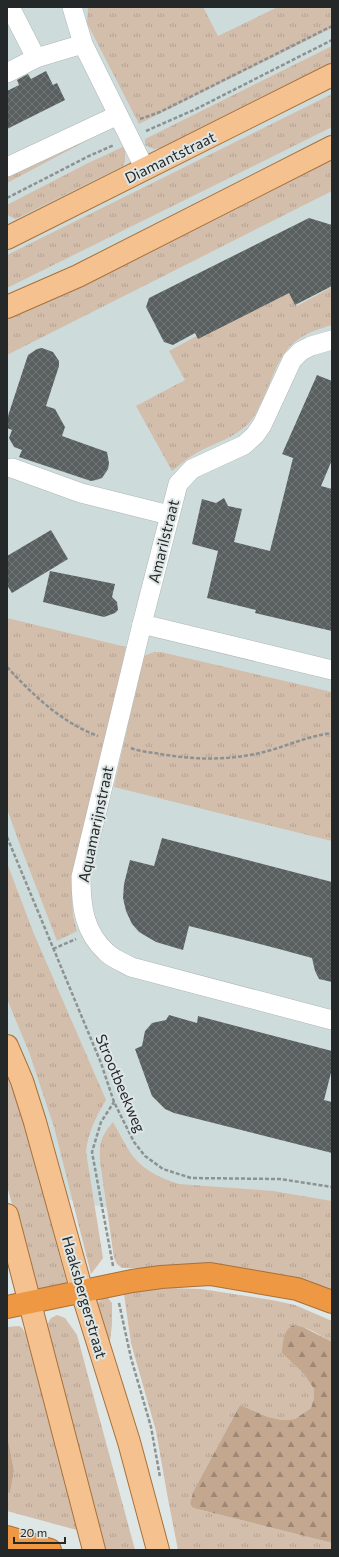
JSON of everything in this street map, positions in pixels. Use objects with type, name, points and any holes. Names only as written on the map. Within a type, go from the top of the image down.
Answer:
[{"type":"highway","points":[[7,1307],[117,1284],[161,1277],[210,1274],[297,1289],[332,1302]]},
{"type":"highway","points":[[7,1537],[48,1549]]},
{"type":"main road","name":"Diamantstraat","points":[[7,238],[332,75]]},
{"type":"main road","points":[[7,307],[78,276],[332,147]]},
{"type":"main road","name":"Haaksbergerstraat","points":[[7,1046],[22,1081],[35,1122],[82,1292],[128,1442],[158,1550]]},
{"type":"main road","points":[[7,1215],[94,1550]]},
{"type":"street","points":[[10,7],[36,58]]},
{"type":"street","points":[[72,7],[83,44],[128,138],[145,169]]},
{"type":"street","points":[[7,73],[36,58],[83,44]]},
{"type":"street","points":[[7,167],[118,115]]},
{"type":"street","name":"Amarilstraat","points":[[142,624],[178,484],[192,469],[244,445],[255,435],[262,425],[292,360],[306,348],[332,340]]},
{"type":"street","points":[[12,468],[81,493],[169,515]]},
{"type":"street","points":[[142,624],[332,670]]},
{"type":"street","name":"Aquamarijnstraat","points":[[142,624],[81,877],[82,906],[85,919],[91,933],[108,953],[131,967],[332,1020]]},
{"type":"path","points":[[136,121],[160,112],[332,26]]},
{"type":"path","points":[[7,198],[89,156],[196,109],[332,40]]},
{"type":"path","points":[[7,667],[31,692],[56,714],[81,729],[133,749],[192,758],[217,759],[264,752],[301,739],[332,733]]},
{"type":"path","name":"Strootbeekweg","points":[[7,837],[52,949],[101,1063],[114,1102],[134,1142],[145,1156],[162,1169],[191,1178],[280,1179],[332,1187]]},
{"type":"path","points":[[52,949],[91,933]]},
{"type":"path","points":[[114,1102],[101,1122],[92,1152],[125,1332],[151,1427],[161,1482]]},
{"type":"shaded area","points":[[7,7],[332,7],[332,1261],[309,1252],[7,1186]]},
{"type":"green space","points":[[88,7],[203,7],[218,36],[278,7],[332,7],[332,28],[139,124],[87,23]]},
{"type":"green space","points":[[332,46],[332,63],[161,148],[154,149],[145,145],[145,139]]},
{"type":"green space","points":[[332,94],[332,127],[7,288],[7,255]]},
{"type":"green space","points":[[105,131],[7,183],[7,172]]},
{"type":"green space","points":[[125,146],[125,162],[123,166],[18,218],[15,219],[7,215],[7,205],[86,164]]},
{"type":"green space","points":[[332,160],[332,191],[7,355],[7,317]]},
{"type":"green space","points":[[287,287],[297,306],[332,287],[332,325],[315,330],[303,336],[293,343],[286,351],[280,360],[256,413],[247,425],[230,437],[194,454],[172,471],[136,406],[185,380],[169,351]]},
{"type":"green space","points":[[7,618],[126,647],[72,893],[73,916],[77,931],[57,941],[7,809]]},
{"type":"green space","points":[[154,652],[161,652],[332,692],[332,841],[114,787],[142,662],[144,656]]},
{"type":"green space","points":[[7,863],[34,934],[106,1100],[93,1125],[86,1152],[103,1258],[91,1274],[54,1127],[29,1052],[7,999]]},
{"type":"green space","points":[[7,1076],[21,1111],[67,1284],[36,1291],[7,1186]]},
{"type":"green space","points":[[113,1122],[130,1152],[140,1164],[158,1176],[172,1182],[179,1184],[273,1191],[332,1201],[332,1293],[179,1268],[122,1268],[117,1264],[114,1258],[100,1161],[100,1149],[103,1136]]},
{"type":"green space","points":[[163,1288],[201,1289],[272,1300],[295,1305],[332,1321],[332,1342],[306,1328],[300,1326],[290,1327],[282,1353],[304,1374],[314,1389],[314,1398],[311,1408],[295,1419],[282,1420],[268,1417],[240,1405],[193,1492],[190,1504],[193,1508],[332,1543],[332,1550],[178,1550],[156,1431],[131,1343],[124,1294],[138,1290]]},
{"type":"green space","points":[[104,1298],[108,1298],[112,1303],[112,1324],[108,1358],[96,1312],[98,1302]]},
{"type":"green space","points":[[57,1315],[65,1318],[77,1335],[135,1550],[105,1550],[51,1360],[46,1326],[51,1318]]},
{"type":"green space","points":[[294,1325],[303,1327],[332,1342],[332,1543],[193,1508],[190,1504],[193,1492],[240,1405],[268,1417],[282,1420],[295,1419],[311,1408],[314,1398],[314,1389],[304,1374],[282,1353],[283,1341],[286,1333],[290,1327]]},
{"type":"green space","points":[[19,1326],[27,1336],[77,1530],[7,1511],[7,1492],[10,1492],[14,1471],[7,1434],[7,1327]]},
{"type":"green space","points":[[7,1434],[14,1471],[10,1493],[7,1492]]},
{"type":"building","points":[[46,71],[53,85],[57,83],[65,100],[7,129],[7,91],[19,85],[17,80],[28,74],[31,79]]},
{"type":"building","points":[[309,218],[332,225],[332,286],[295,305],[289,293],[198,339],[195,333],[173,345],[164,342],[146,307],[149,298]]},
{"type":"building","points":[[42,348],[53,352],[59,361],[59,366],[46,406],[55,409],[65,427],[62,436],[107,452],[109,463],[108,469],[102,478],[91,481],[19,457],[22,450],[14,447],[9,438],[12,430],[7,428],[7,419],[28,355],[37,349]]},
{"type":"building","points":[[317,375],[332,381],[332,460],[321,486],[332,489],[332,631],[255,613],[256,610],[207,598],[218,551],[192,544],[202,499],[216,503],[224,498],[228,506],[242,509],[234,542],[270,551],[293,458],[282,454]]},
{"type":"building","points":[[51,530],[68,559],[12,593],[7,585],[7,556]]},
{"type":"building","points":[[50,571],[115,584],[112,597],[117,602],[118,610],[115,613],[104,617],[43,602]]},
{"type":"building","points":[[162,838],[332,882],[332,982],[319,979],[315,971],[312,958],[279,949],[189,926],[183,950],[156,942],[139,932],[132,924],[126,911],[123,898],[124,884],[130,860],[154,866]]},
{"type":"building","points":[[169,1015],[197,1023],[198,1016],[332,1051],[332,1069],[324,1100],[332,1102],[332,1153],[174,1113],[165,1109],[152,1096],[135,1049],[142,1046],[145,1031],[152,1023],[166,1020]]}]
